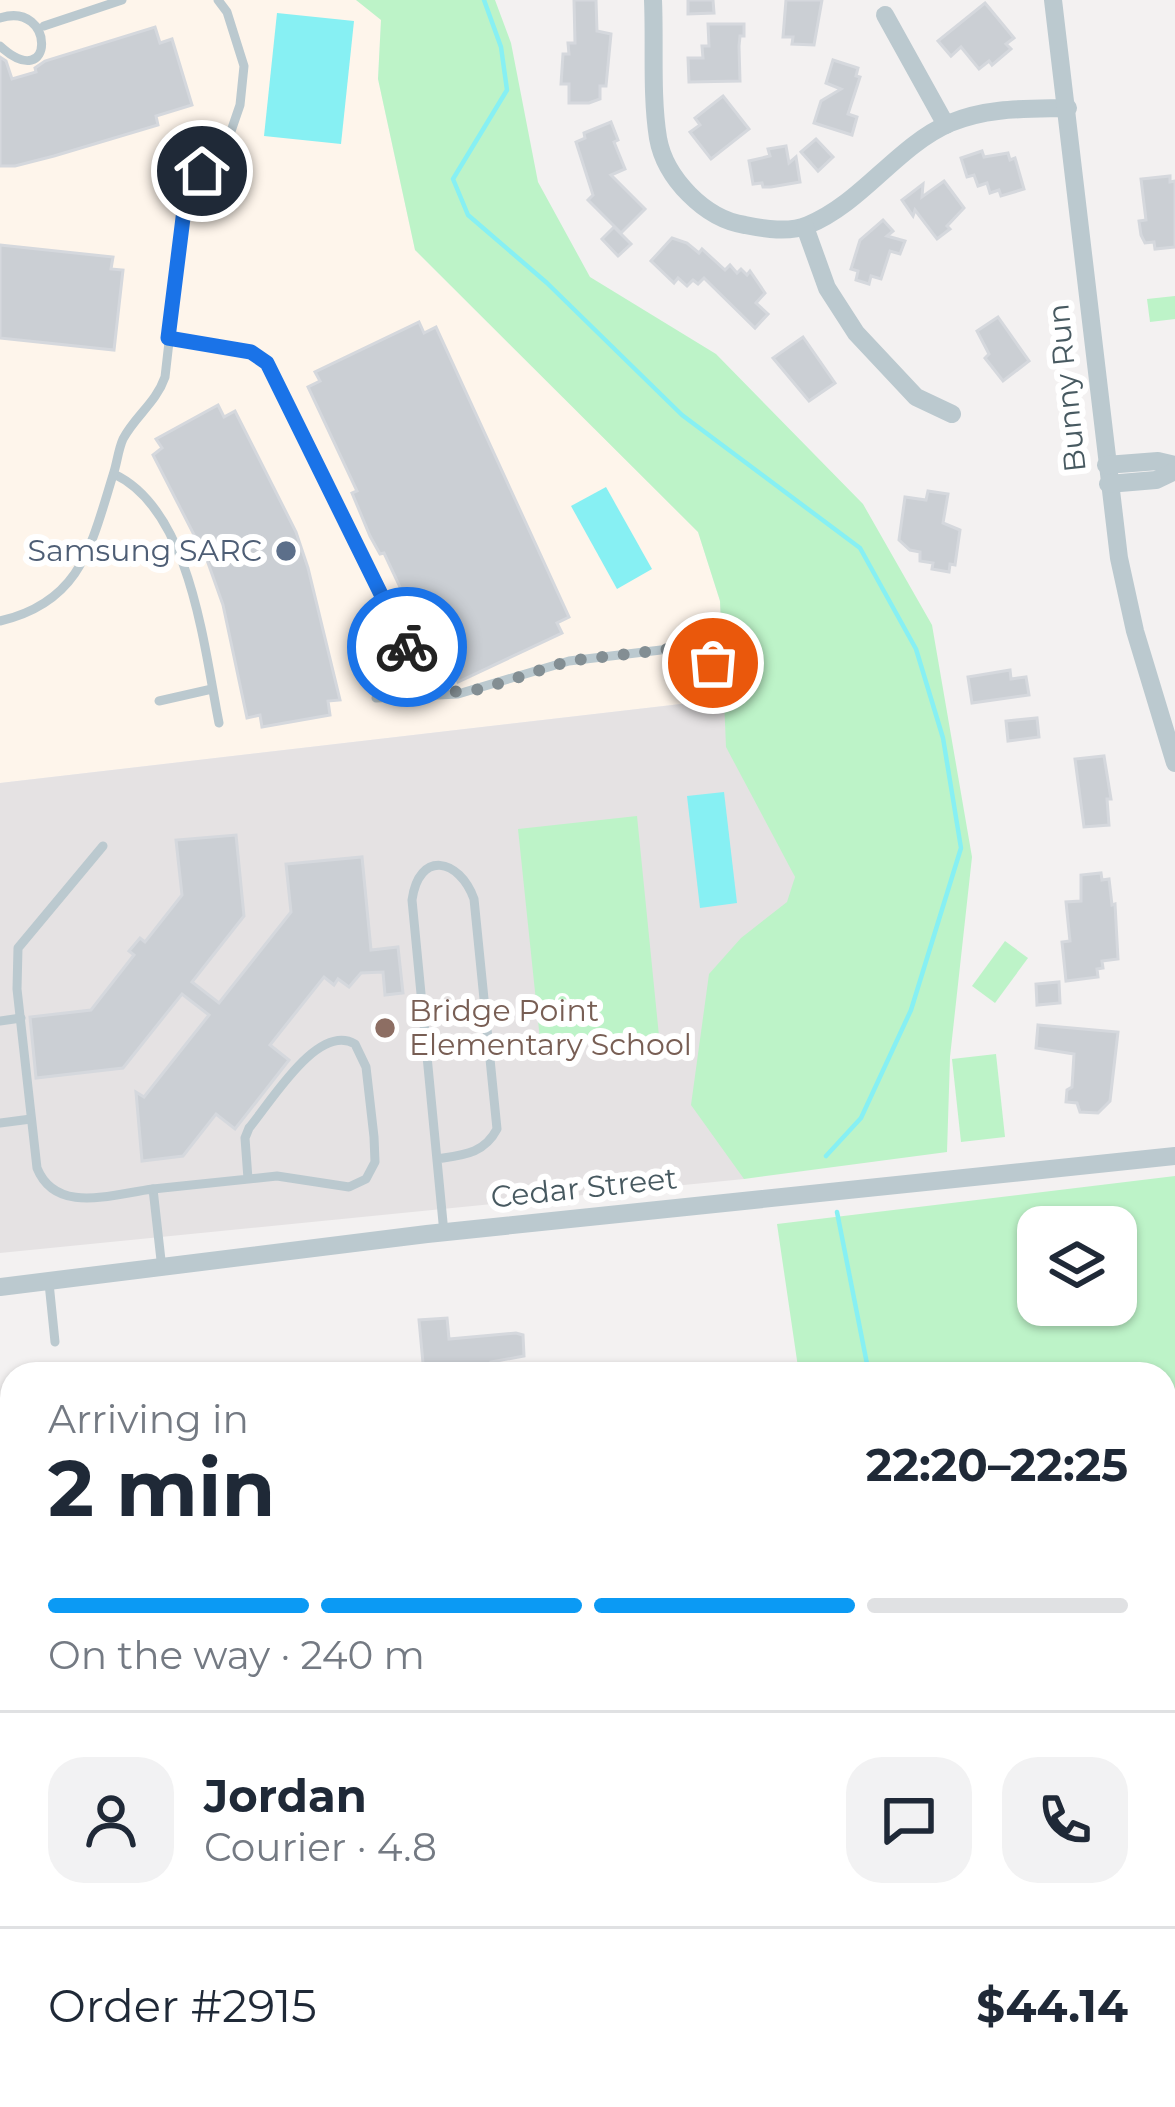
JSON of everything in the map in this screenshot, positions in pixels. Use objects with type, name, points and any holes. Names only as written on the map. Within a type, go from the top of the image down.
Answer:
[{"type":"street","points":[[653,0],[658,141],[681,184],[700,205],[735,224],[771,230],[805,227],[946,125],[981,111],[1068,108]]},
{"type":"street","name":"Bunny Run","points":[[1053,0],[1107,474],[1135,631],[1175,763]]},
{"type":"street","points":[[885,15],[946,125]]},
{"type":"street","points":[[805,227],[827,288],[856,333],[916,398],[952,414]]},
{"type":"street","points":[[1107,474],[1158,461],[1175,468]]},
{"type":"street","name":"Cedar Street","points":[[0,1287],[444,1233],[1175,1156]]},
{"type":"lane","points":[[44,26],[122,0]]},
{"type":"lane","points":[[0,621],[23,616],[51,601],[70,583],[87,553],[123,439],[158,398],[165,377],[185,202],[229,137],[240,105],[244,66],[227,12],[218,0]]},
{"type":"lane","points":[[0,18],[11,9],[28,8],[44,26],[43,41],[32,53],[16,56],[0,46]]},
{"type":"lane","points":[[168,338],[251,352],[267,363],[410,654],[419,695]]},
{"type":"lane","points":[[114,474],[144,491],[189,580],[219,723]]},
{"type":"lane","points":[[708,617],[713,663]]},
{"type":"lane","points":[[376,698],[482,689],[569,661],[711,644]]},
{"type":"lane","points":[[159,701],[212,688]]},
{"type":"lane","points":[[104,846],[18,948],[31,1119],[43,1182],[55,1194],[74,1198],[277,1176],[349,1187],[366,1179],[375,1162],[366,1067],[355,1044],[342,1038],[321,1043],[249,1129],[245,1138],[248,1179]]},
{"type":"lane","points":[[437,1159],[473,1153],[489,1144],[496,1129],[474,899],[466,878],[439,865],[423,870],[412,900],[444,1233]]},
{"type":"lane","points":[[0,1021],[21,1018]]},
{"type":"lane","points":[[0,1123],[31,1119]]},
{"type":"lane","points":[[153,1189],[162,1269]]},
{"type":"lane","points":[[49,1283],[55,1342]]},
{"type":"shaded area","points":[[0,0],[356,0],[381,19],[378,79],[415,250],[698,532],[720,601],[724,699],[0,783]]},
{"type":"shaded area","name":"Bridge Point Elementary School","points":[[724,699],[795,877],[744,1179],[0,1253],[0,783]]},
{"type":"green space","points":[[356,0],[495,0],[511,43],[538,182],[590,277],[716,354],[863,504],[932,625],[972,857],[950,1057],[947,1152],[744,1179],[691,1105],[709,974],[741,938],[787,902],[795,877],[726,747],[720,601],[698,532],[415,250],[378,79],[381,20]]},
{"type":"green space","points":[[1175,296],[1175,319],[1150,322],[1147,299]]},
{"type":"green space","points":[[637,816],[659,1036],[541,1049],[518,829]]},
{"type":"green space","points":[[1005,941],[1028,958],[995,1003],[972,986]]},
{"type":"green space","points":[[996,1054],[1005,1137],[961,1142],[952,1059]]},
{"type":"green space","points":[[1175,1176],[1175,1362],[797,1362],[777,1224]]},
{"type":"water","points":[[277,13],[354,21],[341,144],[264,136]]},
{"type":"water","points":[[606,487],[652,569],[617,589],[571,506]]},
{"type":"water","points":[[724,792],[737,903],[700,908],[687,796]]},
{"type":"building","points":[[574,0],[596,0],[597,31],[611,34],[606,86],[600,86],[600,99],[589,103],[569,103],[569,84],[561,84],[563,54],[569,54],[568,43],[575,43]]},
{"type":"building","points":[[688,0],[713,0],[714,13],[688,14]]},
{"type":"building","points":[[786,0],[822,0],[814,45],[792,44],[793,37],[783,37]]},
{"type":"building","points":[[985,3],[1014,38],[1006,44],[1011,49],[979,69],[961,47],[951,56],[938,41]]},
{"type":"building","points":[[708,24],[744,24],[740,81],[689,82],[688,58],[703,58],[702,46],[709,46]]},
{"type":"building","points":[[155,27],[160,43],[172,39],[192,105],[156,116],[158,125],[54,156],[0,166],[0,57],[12,79],[36,72],[45,61]]},
{"type":"building","points":[[833,60],[858,68],[856,76],[860,77],[848,114],[857,117],[852,135],[814,123],[821,101],[841,89],[826,83]]},
{"type":"building","points":[[723,96],[749,129],[711,159],[690,132],[700,125],[695,118]]},
{"type":"building","points":[[611,122],[625,169],[611,175],[645,209],[621,233],[588,200],[593,195],[576,142],[585,138],[584,133]]},
{"type":"building","points":[[816,139],[833,157],[818,171],[801,152]]},
{"type":"building","points":[[786,146],[789,163],[796,157],[800,182],[771,187],[753,184],[749,161],[770,156],[768,149]]},
{"type":"building","points":[[982,151],[984,157],[1008,153],[1010,160],[1015,158],[1024,189],[1001,196],[999,190],[990,193],[987,183],[978,186],[974,175],[967,177],[961,158]]},
{"type":"building","points":[[1170,176],[1170,182],[1175,181],[1175,247],[1155,249],[1154,242],[1145,243],[1141,235],[1139,221],[1146,220],[1141,179]]},
{"type":"building","points":[[944,181],[964,208],[937,239],[902,200],[923,184],[922,197]]},
{"type":"building","points":[[883,220],[893,231],[887,236],[905,241],[900,254],[890,251],[881,279],[871,276],[869,284],[856,280],[858,271],[851,269],[860,240]]},
{"type":"building","points":[[614,227],[631,244],[618,256],[602,239]]},
{"type":"building","points":[[672,238],[699,253],[702,249],[725,270],[730,265],[737,273],[750,271],[765,293],[756,303],[768,314],[755,328],[704,278],[687,286],[678,278],[674,283],[651,261]]},
{"type":"building","points":[[0,245],[113,257],[111,269],[123,270],[114,350],[0,338]]},
{"type":"building","points":[[998,317],[1029,361],[1003,381],[985,358],[989,354],[977,331]]},
{"type":"building","points":[[419,322],[424,333],[436,327],[569,617],[557,623],[562,633],[458,682],[434,630],[423,636],[384,553],[380,554],[370,536],[352,493],[357,491],[308,387],[320,381],[315,372]]},
{"type":"building","points":[[803,337],[835,383],[809,401],[773,358]]},
{"type":"building","points":[[218,405],[224,417],[235,411],[296,532],[340,700],[328,701],[330,715],[262,727],[260,715],[247,718],[223,605],[207,560],[153,455],[162,448],[156,439]]},
{"type":"building","points":[[928,491],[948,494],[943,523],[960,530],[955,565],[950,564],[949,572],[932,569],[933,563],[920,561],[920,552],[899,540],[905,497],[926,500]]},
{"type":"building","points":[[1010,670],[1011,679],[1026,677],[1029,695],[972,703],[968,677]]},
{"type":"building","points":[[1037,718],[1039,737],[1008,741],[1006,721]]},
{"type":"building","points":[[1104,756],[1111,799],[1107,799],[1109,825],[1084,827],[1075,759]]},
{"type":"building","points":[[236,835],[244,916],[192,982],[219,1003],[291,912],[286,864],[362,857],[371,950],[398,947],[403,993],[385,995],[383,972],[361,973],[349,987],[338,979],[334,985],[324,977],[270,1045],[289,1060],[235,1129],[216,1114],[183,1156],[142,1161],[136,1092],[144,1097],[209,1015],[182,994],[123,1068],[36,1078],[30,1017],[91,1010],[134,955],[129,951],[140,938],[145,942],[182,895],[176,840]]},
{"type":"building","points":[[1101,873],[1102,880],[1109,879],[1115,904],[1118,959],[1102,961],[1098,977],[1066,981],[1062,942],[1070,941],[1066,902],[1081,901],[1081,875]]},
{"type":"building","points":[[1059,982],[1060,1003],[1037,1005],[1036,984]]},
{"type":"building","points":[[1038,1025],[1118,1032],[1110,1101],[1098,1113],[1080,1112],[1077,1103],[1066,1102],[1074,1054],[1036,1048]]},
{"type":"building","points":[[447,1318],[449,1339],[523,1335],[524,1356],[491,1362],[423,1362],[419,1320]]},
{"type":"waterway","points":[[484,0],[501,47],[507,90],[453,179],[468,215],[547,283],[682,415],[860,548],[916,649],[943,738],[961,848],[911,1010],[861,1118],[826,1156]]},
{"type":"waterway","points":[[837,1212],[867,1362]]},
{"type":"way so far","points":[[407,647],[419,695],[482,689],[569,661],[711,644],[713,663]]},
{"type":"place","name":"Samsung SARC","points":[[286,551]]},
{"type":"place","name":"Bridge Point Elementary School","points":[[385,1028]]},
{"type":"route","points":[[202,171],[185,202],[168,338],[251,352],[267,363],[407,647]]}]
